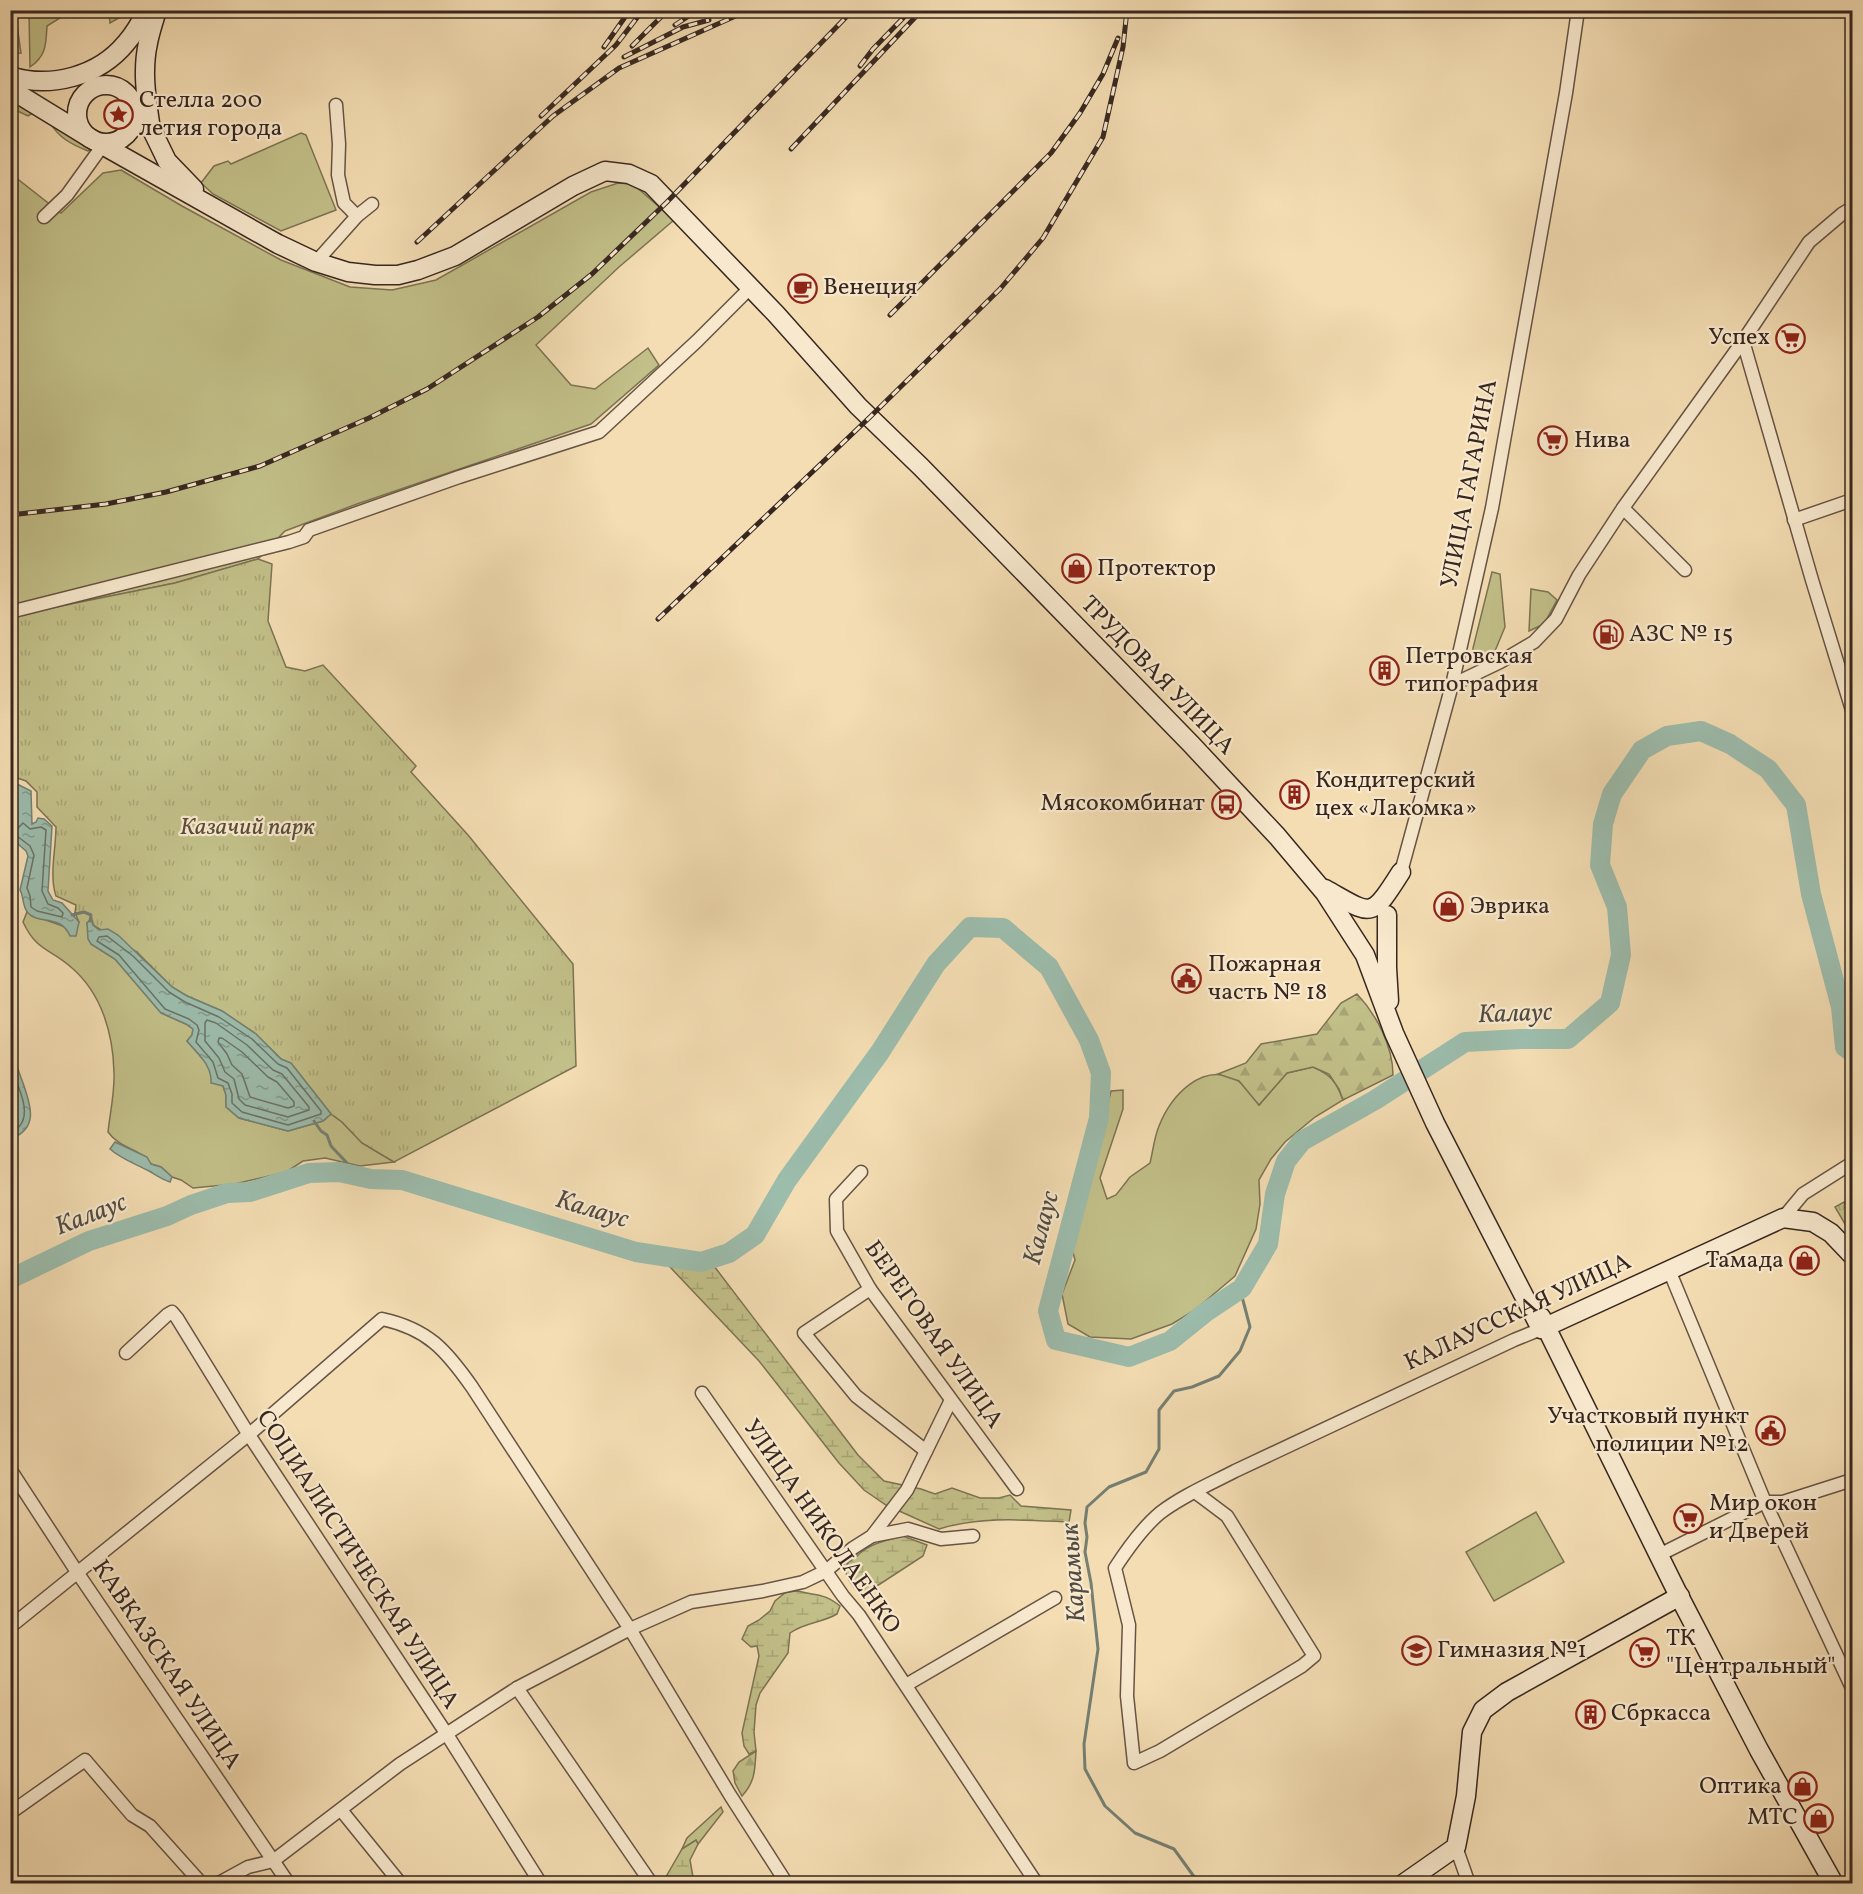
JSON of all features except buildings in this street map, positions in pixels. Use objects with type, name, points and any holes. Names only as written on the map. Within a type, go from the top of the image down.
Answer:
[{"type":"main road","points":[[10,76],[26,81],[59,79],[74,77],[92,70],[110,59],[126,44],[147,10]]},
{"type":"main road","points":[[151,128],[145,91],[145,70],[148,43],[157,10]]},
{"type":"main road","points":[[110,59],[92,88],[79,103],[78,122],[83,131],[97,141],[108,142],[124,136],[130,129],[134,121],[132,103]]},
{"type":"main road","points":[[59,79],[92,88],[111,85],[128,95],[151,128],[167,161],[211,207]]},
{"type":"main road","name":"ТРУДОВАЯ УЛИЦА","points":[[10,89],[278,244],[316,262],[348,272],[398,275],[455,256],[573,186],[605,171],[629,174],[651,184],[858,406],[929,475],[1191,744],[1277,836],[1320,887],[1365,955],[1394,1033]]},
{"type":"main road","points":[[1320,887],[1360,910],[1374,908],[1387,896],[1401,872]]},
{"type":"main road","name":"УЛИЦА ГАГАРИНА","points":[[1365,955],[1387,915],[1401,872]]},
{"type":"main road","points":[[1387,915],[1387,990],[1394,1033],[1435,1123],[1479,1197],[1542,1327],[1759,1750],[1834,1884]]},
{"type":"main road","points":[[1783,1218],[1813,1222],[1831,1233],[1852,1255]]},
{"type":"main road","name":"КАЛАУССКАЯ УЛИЦА","points":[[1542,1327],[1783,1218]]},
{"type":"main road","points":[[1402,1884],[1456,1847],[1466,1796],[1472,1732],[1483,1710],[1507,1692],[1680,1596]]},
{"type":"street","name":"УЛИЦА ГАГАРИНА","points":[[1401,872],[1452,685],[1505,445],[1578,10]]},
{"type":"street","points":[[336,105],[339,144],[338,175],[344,203],[357,216]]},
{"type":"street","points":[[44,217],[67,195],[97,141]]},
{"type":"street","points":[[316,262],[357,216],[372,204]]},
{"type":"street","points":[[1452,685],[1500,662],[1534,642],[1556,619],[1579,575],[1623,508],[1743,341],[1809,242],[1852,208]]},
{"type":"street","points":[[10,612],[289,542],[304,537],[309,530],[319,526],[459,477],[599,432],[750,288]]},
{"type":"street","points":[[1743,341],[1852,710]]},
{"type":"street","points":[[1794,520],[1852,500]]},
{"type":"street","points":[[1623,508],[1685,570]]},
{"type":"street","name":"КАЛАУССКАЯ УЛИЦА","points":[[1783,1218],[1803,1194],[1852,1163]]},
{"type":"street","name":"БЕРЕГОВАЯ УЛИЦА","points":[[861,1172],[836,1199],[837,1231],[870,1289],[1017,1489]]},
{"type":"street","points":[[1668,1270],[1765,1502],[1852,1688]]},
{"type":"street","points":[[870,1289],[804,1333],[856,1396],[926,1451]]},
{"type":"street","name":"СОЦИАЛИСТИЧЕСКАЯ УЛИЦА","points":[[126,1353],[172,1312],[185,1328],[249,1435],[446,1732],[541,1884]]},
{"type":"street","points":[[10,1627],[249,1435],[382,1319],[403,1324],[422,1332],[437,1343],[453,1360],[630,1629],[730,1795],[788,1884]]},
{"type":"street","name":"КАЛАУССКАЯ УЛИЦА","points":[[1195,1492],[1227,1516],[1314,1656],[1302,1666],[1160,1751],[1134,1763],[1127,1696],[1129,1625],[1115,1568],[1135,1539],[1160,1513],[1195,1492],[1235,1471],[1542,1327]]},
{"type":"street","name":"УЛИЦА НИКОЛАЕНКО","points":[[702,1393],[843,1596],[859,1615],[1037,1884]]},
{"type":"street","points":[[217,1884],[248,1866],[273,1861],[400,1764],[446,1732],[517,1688],[630,1629],[691,1602],[763,1591],[803,1582],[826,1571],[853,1548],[872,1536],[907,1490],[951,1400]]},
{"type":"street","name":"КАВКАЗСКАЯ УЛИЦА","points":[[10,1469],[76,1572],[289,1884]]},
{"type":"street","points":[[1659,1555],[1765,1502],[1783,1502],[1852,1480]]},
{"type":"street","points":[[872,1536],[908,1529],[941,1539],[973,1536]]},
{"type":"street","points":[[906,1685],[1055,1598]]},
{"type":"street","points":[[517,1688],[649,1880]]},
{"type":"street","points":[[10,1813],[85,1760],[132,1815],[150,1826],[202,1884]]},
{"type":"street","points":[[341,1809],[401,1884]]},
{"type":"street","points":[[1456,1847],[1469,1884]]},
{"type":"green space","points":[[10,11],[15,11],[21,53],[13,54],[10,45]]},
{"type":"green space","points":[[29,11],[71,11],[47,26],[44,50],[39,59],[30,67]]},
{"type":"green space","points":[[109,11],[131,11],[110,23]]},
{"type":"green space","points":[[10,99],[33,113],[28,116],[11,108]]},
{"type":"green space","points":[[50,122],[92,146],[90,150],[82,149],[66,140]]},
{"type":"green space","points":[[301,133],[306,135],[336,210],[281,231],[213,194],[201,183],[214,166],[228,161],[231,164]]},
{"type":"green space","points":[[121,170],[281,260],[350,287],[392,290],[436,280],[591,192],[618,183],[633,184],[674,220],[619,267],[536,345],[571,385],[595,389],[648,348],[659,365],[591,424],[285,531],[258,559],[175,583],[11,616],[10,173],[61,213],[103,173]]},
{"type":"green space","name":"Казачий парк","points":[[258,559],[272,564],[268,621],[286,667],[305,671],[323,665],[416,766],[411,772],[468,835],[573,964],[576,1066],[394,1162],[362,1143],[331,1114],[291,1063],[281,1059],[256,1034],[222,1011],[172,987],[137,952],[93,925],[91,915],[84,912],[75,913],[76,905],[56,896],[53,871],[56,827],[37,807],[37,792],[26,781],[11,776],[11,616],[175,583]]},
{"type":"green space","points":[[1492,572],[1500,574],[1505,627],[1495,651],[1481,655],[1473,653],[1473,648]]},
{"type":"green space","points":[[1531,589],[1548,592],[1557,600],[1544,624],[1529,631]]},
{"type":"green space","points":[[27,912],[67,928],[79,922],[75,913],[84,912],[91,915],[87,923],[91,944],[115,959],[161,1013],[193,1029],[187,1041],[223,1086],[226,1107],[239,1118],[288,1131],[323,1121],[331,1114],[362,1143],[394,1162],[360,1166],[325,1158],[303,1161],[286,1172],[235,1184],[193,1188],[172,1177],[161,1167],[151,1164],[142,1155],[113,1138],[108,1132],[114,1072],[111,1043],[104,1015],[82,978],[33,939],[23,922]]},
{"type":"green space","points":[[1357,994],[1371,1011],[1387,1042],[1393,1075],[1343,1100],[1329,1074],[1313,1067],[1287,1073],[1259,1105],[1239,1081],[1218,1074],[1246,1063],[1261,1044],[1317,1034],[1341,1003]]},
{"type":"green space","points":[[1313,1067],[1332,1079],[1343,1100],[1315,1117],[1285,1142],[1271,1159],[1259,1180],[1260,1204],[1256,1229],[1235,1276],[1195,1310],[1172,1324],[1131,1339],[1090,1337],[1068,1324],[1062,1294],[1075,1260],[1072,1249],[1111,1091],[1123,1090],[1123,1109],[1100,1178],[1107,1199],[1116,1195],[1130,1177],[1150,1163],[1156,1135],[1164,1115],[1171,1103],[1189,1085],[1200,1078],[1224,1075],[1240,1082],[1259,1105],[1287,1073]]},
{"type":"green space","points":[[1844,1202],[1852,1216],[1852,1236],[1835,1207]]},
{"type":"green space","points":[[714,1266],[858,1455],[884,1481],[935,1494],[952,1488],[980,1498],[999,1498],[1010,1495],[1021,1506],[1071,1510],[1069,1522],[987,1521],[939,1529],[886,1505],[864,1490],[839,1463],[759,1361],[670,1267]]},
{"type":"green space","points":[[1536,1512],[1564,1562],[1494,1601],[1466,1552]]},
{"type":"green space","points":[[903,1536],[927,1545],[923,1556],[864,1593],[858,1592],[847,1575],[848,1563],[879,1542]]},
{"type":"green space","points":[[798,1591],[825,1597],[840,1606],[837,1614],[790,1633],[788,1653],[760,1693],[756,1705],[754,1732],[756,1751],[749,1754],[744,1746],[742,1733],[759,1656],[757,1646],[751,1647],[742,1639],[748,1626],[770,1611],[775,1601],[786,1592]]},
{"type":"green space","points":[[756,1751],[752,1781],[742,1796],[735,1783],[733,1771],[739,1762]]},
{"type":"green space","points":[[721,1807],[723,1812],[698,1844],[696,1840],[682,1849],[687,1838]]},
{"type":"green space","points":[[696,1840],[698,1844],[690,1860],[694,1883],[665,1883],[682,1849]]},
{"type":"water","points":[[11,781],[31,791],[32,824],[38,818],[44,819],[52,826],[48,891],[53,900],[62,903],[79,922],[76,936],[70,936],[66,929],[56,922],[33,917],[25,907],[20,890],[28,856],[26,851],[11,838],[11,828],[16,814],[11,801]]},
{"type":"water","points":[[91,919],[93,925],[99,930],[108,929],[118,935],[172,987],[222,1011],[256,1034],[281,1059],[291,1063],[331,1114],[323,1121],[288,1131],[239,1118],[226,1107],[223,1086],[211,1083],[207,1065],[187,1041],[193,1029],[161,1013],[115,959],[91,944],[88,939],[87,923]]},
{"type":"water","points":[[10,1052],[16,1063],[30,1108],[29,1123],[26,1129],[11,1139]]},
{"type":"water","points":[[115,1142],[147,1157],[151,1164],[161,1167],[172,1177],[170,1182],[114,1153],[110,1149]]},
{"type":"waterway","name":"Калаус","points":[[10,1279],[89,1241],[167,1216],[227,1193],[250,1192],[309,1173],[339,1172],[371,1179],[402,1180],[636,1252],[701,1262],[729,1253],[755,1235],[787,1180],[880,1052],[936,964],[970,927],[1003,928],[1049,967],[1089,1040],[1101,1073],[1099,1118],[1048,1311],[1056,1340],[1129,1357],[1170,1341],[1206,1312],[1242,1288],[1268,1244],[1275,1194],[1286,1161],[1302,1141],[1375,1100],[1465,1042],[1568,1039],[1610,1003],[1621,955],[1617,907],[1600,865],[1603,824],[1612,794],[1642,750],[1667,736],[1701,731],[1730,744],[1768,769],[1796,805],[1811,894],[1841,1007],[1845,1047],[1852,1052]]},
{"type":"waterway","points":[[72,915],[84,912],[91,915],[90,921]]},
{"type":"waterway","points":[[314,1121],[327,1135],[331,1146],[347,1163],[354,1175]]},
{"type":"waterway","name":"Карамык","points":[[1202,1884],[1174,1849],[1135,1833],[1105,1806],[1085,1769],[1084,1744],[1098,1649],[1091,1583],[1085,1552],[1087,1537],[1085,1523],[1087,1507],[1109,1487],[1146,1472],[1159,1449],[1159,1410],[1174,1391],[1192,1387],[1219,1376],[1240,1351],[1250,1327],[1240,1289]]},
{"type":"railway","points":[[604,47],[630,10]]},
{"type":"railway","points":[[541,116],[616,45],[643,10]]},
{"type":"railway","points":[[632,46],[668,10]]},
{"type":"railway","points":[[675,25],[698,10]]},
{"type":"railway","points":[[417,242],[553,116],[619,68],[749,10]]},
{"type":"railway","points":[[10,515],[106,504],[166,492],[260,466],[369,418],[427,389],[538,317],[592,274],[667,202],[853,10]]},
{"type":"railway","points":[[791,149],[922,10]]},
{"type":"railway","points":[[658,619],[870,417],[1000,289],[1043,238],[1103,137],[1123,47],[1127,10]]},
{"type":"railway","points":[[860,66],[908,13]]},
{"type":"railway","points":[[624,57],[683,27],[709,20]]},
{"type":"railway","points":[[890,315],[1051,153],[1080,113],[1103,74],[1118,38]]},
{"type":"place","name":"Стелла 200 летия города","points":[[118,115]]},
{"type":"place","name":"Венеция","points":[[802,288]]},
{"type":"place","name":"Успех","points":[[1791,338]]},
{"type":"place","name":"Нива","points":[[1553,441]]},
{"type":"place","name":"Протектор","points":[[1076,569]]},
{"type":"place","name":"АЗС № 15","points":[[1608,635]]},
{"type":"place","name":"Петровская типография","points":[[1384,671]]},
{"type":"place","name":"Кондитерский цех «Лакомка»","points":[[1294,795]]},
{"type":"place","name":"Мясокомбинат","points":[[1226,804]]},
{"type":"place","name":"Эврика","points":[[1449,907]]},
{"type":"place","name":"Пожарная часть № 18","points":[[1187,979]]},
{"type":"place","name":"Тамада","points":[[1805,1261]]},
{"type":"place","name":"Участковый пункт полиции №12","points":[[1770,1431]]},
{"type":"place","name":"Мир окон и Дверей","points":[[1688,1518]]},
{"type":"place","name":"Гимназия №1","points":[[1416,1651]]},
{"type":"place","name":"ТК \"Центральный\"","points":[[1645,1653]]},
{"type":"place","name":"Сбркасса","points":[[1590,1714]]},
{"type":"place","name":"Оптика","points":[[1803,1787]]},
{"type":"place","name":"МТС","points":[[1819,1818]]}]
